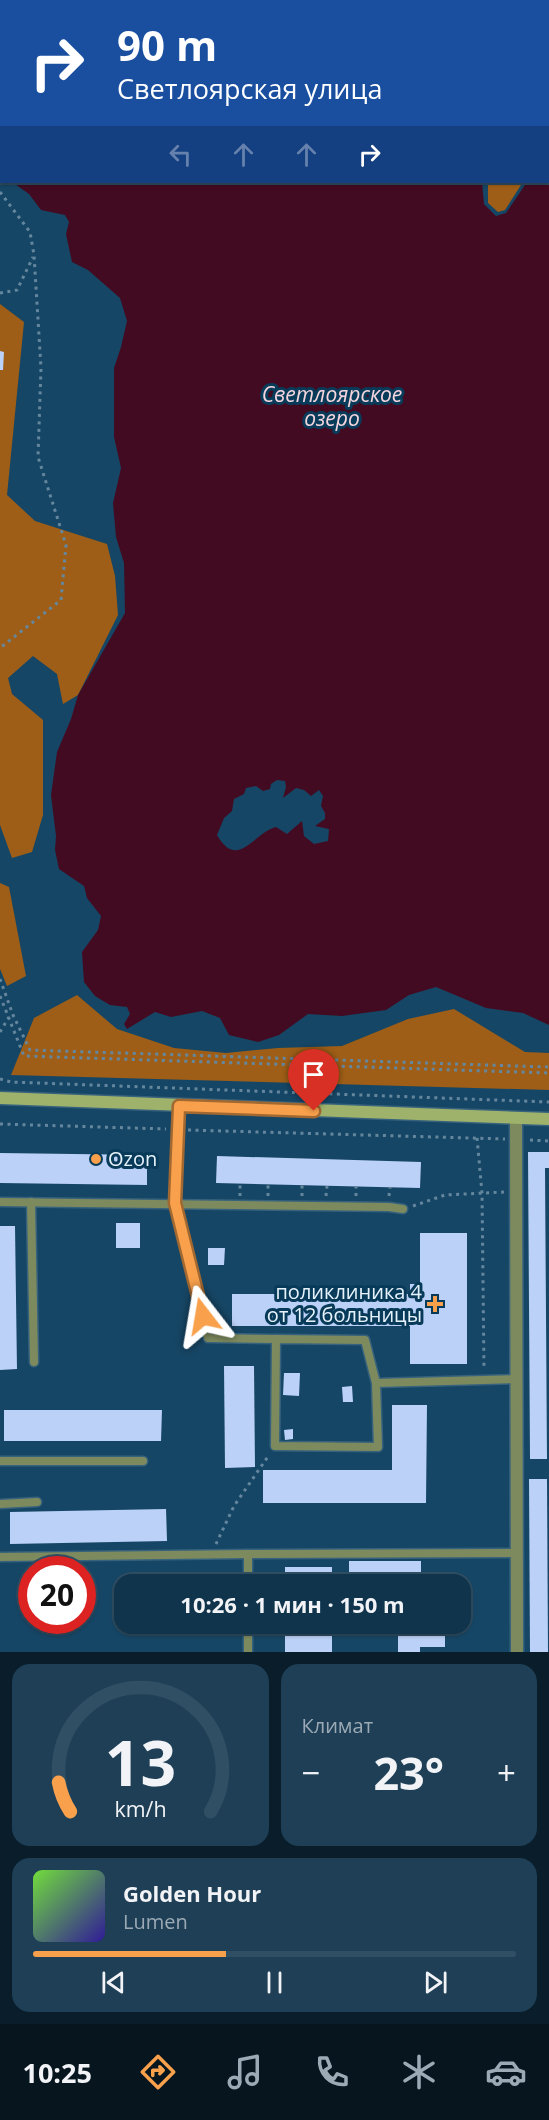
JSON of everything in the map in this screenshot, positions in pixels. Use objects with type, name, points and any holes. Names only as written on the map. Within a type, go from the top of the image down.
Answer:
[{"type":"main road","points":[[0,1098],[549,1119]]},
{"type":"street","points":[[516,1119],[517,1652]]},
{"type":"lane","points":[[179,1106],[175,1203],[208,1338],[365,1340],[376,1383],[378,1447],[275,1446],[276,1339]]},
{"type":"lane","points":[[0,1202],[175,1203],[403,1209]]},
{"type":"lane","points":[[31,1202],[34,1362]]},
{"type":"lane","points":[[376,1383],[517,1379]]},
{"type":"lane","points":[[0,1461],[143,1461]]},
{"type":"lane","points":[[0,1504],[37,1502]]},
{"type":"lane","points":[[0,1557],[517,1553]]},
{"type":"lane","points":[[248,1554],[248,1574]]},
{"type":"lane","points":[[248,1634],[248,1652]]},
{"type":"path","points":[[0,192],[30,232],[34,255],[41,368],[38,457],[66,545],[61,600],[0,648]]},
{"type":"path","points":[[0,293],[17,290],[34,255]]},
{"type":"path","points":[[0,979],[13,1015],[30,1050],[549,1067]]},
{"type":"path","points":[[0,996],[24,1056],[549,1073]]},
{"type":"path","points":[[0,1032],[9,1017]]},
{"type":"path","points":[[0,1079],[11,1082],[549,1102]]},
{"type":"path","points":[[0,1124],[549,1141]]},
{"type":"path","points":[[477,1138],[482,1193],[484,1380]]},
{"type":"path","points":[[403,1209],[445,1195],[516,1191]]},
{"type":"path","points":[[211,1555],[234,1506],[275,1446]]},
{"type":"shaded area","points":[[488,183],[522,183],[505,210],[498,212],[488,203]]},
{"type":"shaded area","points":[[0,304],[24,322],[7,495],[35,521],[107,544],[115,576],[118,615],[78,695],[63,704],[57,674],[33,656],[8,678],[12,694],[43,720],[43,815],[32,852],[12,858],[0,825]]},
{"type":"shaded area","points":[[0,883],[9,887],[26,976],[7,986],[0,969]]},
{"type":"shaded area","points":[[77,995],[117,1029],[174,1048],[226,1053],[278,1048],[342,1046],[408,1019],[454,1009],[525,1052],[549,1053],[549,1090],[11,1075],[34,1018]]},
{"type":"water","name":"Светлоярское озеро","points":[[13,183],[482,183],[484,204],[496,216],[506,213],[526,183],[549,183],[549,1025],[523,1013],[486,1008],[436,987],[409,995],[386,1010],[342,1016],[308,1014],[279,1035],[258,1042],[229,1035],[220,1018],[202,1011],[171,1017],[155,1012],[127,1029],[124,1024],[130,1014],[127,1007],[110,1005],[95,996],[84,982],[82,952],[98,930],[101,916],[87,898],[84,886],[59,869],[55,850],[56,836],[51,795],[57,752],[78,695],[125,613],[124,563],[116,537],[113,503],[121,468],[114,437],[114,368],[127,321],[120,298],[88,270],[72,262],[66,234],[69,222],[65,215],[41,210],[29,194]],"holes":[[[277,780],[285,781],[283,798],[296,788],[304,790],[311,796],[319,790],[323,796],[321,806],[325,819],[315,826],[329,829],[328,841],[314,844],[304,836],[302,821],[287,834],[276,827],[239,850],[232,850],[225,845],[217,835],[224,818],[232,811],[234,799],[244,794],[246,788],[256,786],[263,791],[270,789],[271,784]]]},
{"type":"building","points":[[0,351],[4,352],[3,370],[0,370]]},
{"type":"building","points":[[528,1152],[549,1152],[549,1168],[545,1168],[547,1459],[530,1459]]},
{"type":"building","points":[[0,1153],[147,1155],[147,1185],[0,1183]]},
{"type":"building","points":[[217,1156],[421,1162],[420,1188],[216,1183]]},
{"type":"building","points":[[116,1223],[140,1223],[140,1248],[116,1248]]},
{"type":"building","points":[[0,1226],[15,1226],[17,1369],[0,1370]]},
{"type":"building","points":[[420,1233],[467,1233],[467,1364],[410,1364],[410,1326],[232,1326],[232,1294],[410,1294],[410,1284],[420,1284]]},
{"type":"building","points":[[208,1248],[225,1248],[224,1265],[208,1265]]},
{"type":"building","points":[[224,1366],[254,1366],[255,1467],[225,1468]]},
{"type":"building","points":[[284,1373],[300,1373],[299,1396],[283,1395]]},
{"type":"building","points":[[352,1386],[353,1402],[343,1402],[342,1387]]},
{"type":"building","points":[[392,1405],[427,1405],[426,1503],[263,1503],[263,1470],[392,1470]]},
{"type":"building","points":[[4,1410],[162,1410],[161,1441],[4,1441]]},
{"type":"building","points":[[293,1429],[293,1439],[285,1440],[284,1430]]},
{"type":"building","points":[[529,1479],[547,1479],[548,1652],[530,1652]]},
{"type":"building","points":[[166,1509],[167,1541],[10,1544],[10,1512]]},
{"type":"building","points":[[349,1561],[421,1561],[421,1574],[349,1574]]},
{"type":"building","points":[[285,1567],[332,1567],[332,1574],[285,1574]]},
{"type":"building","points":[[285,1634],[332,1634],[332,1652],[285,1652]]},
{"type":"building","points":[[398,1634],[445,1634],[445,1647],[420,1647],[420,1652],[398,1652]]},
{"type":"place","name":"Ozon","points":[[96,1159]]},
{"type":"place","name":"поликлиника 4 от 12 больницы","points":[[435,1304]]},
{"type":"route","points":[[203,1316],[175,1203],[179,1106],[314,1111]]}]
